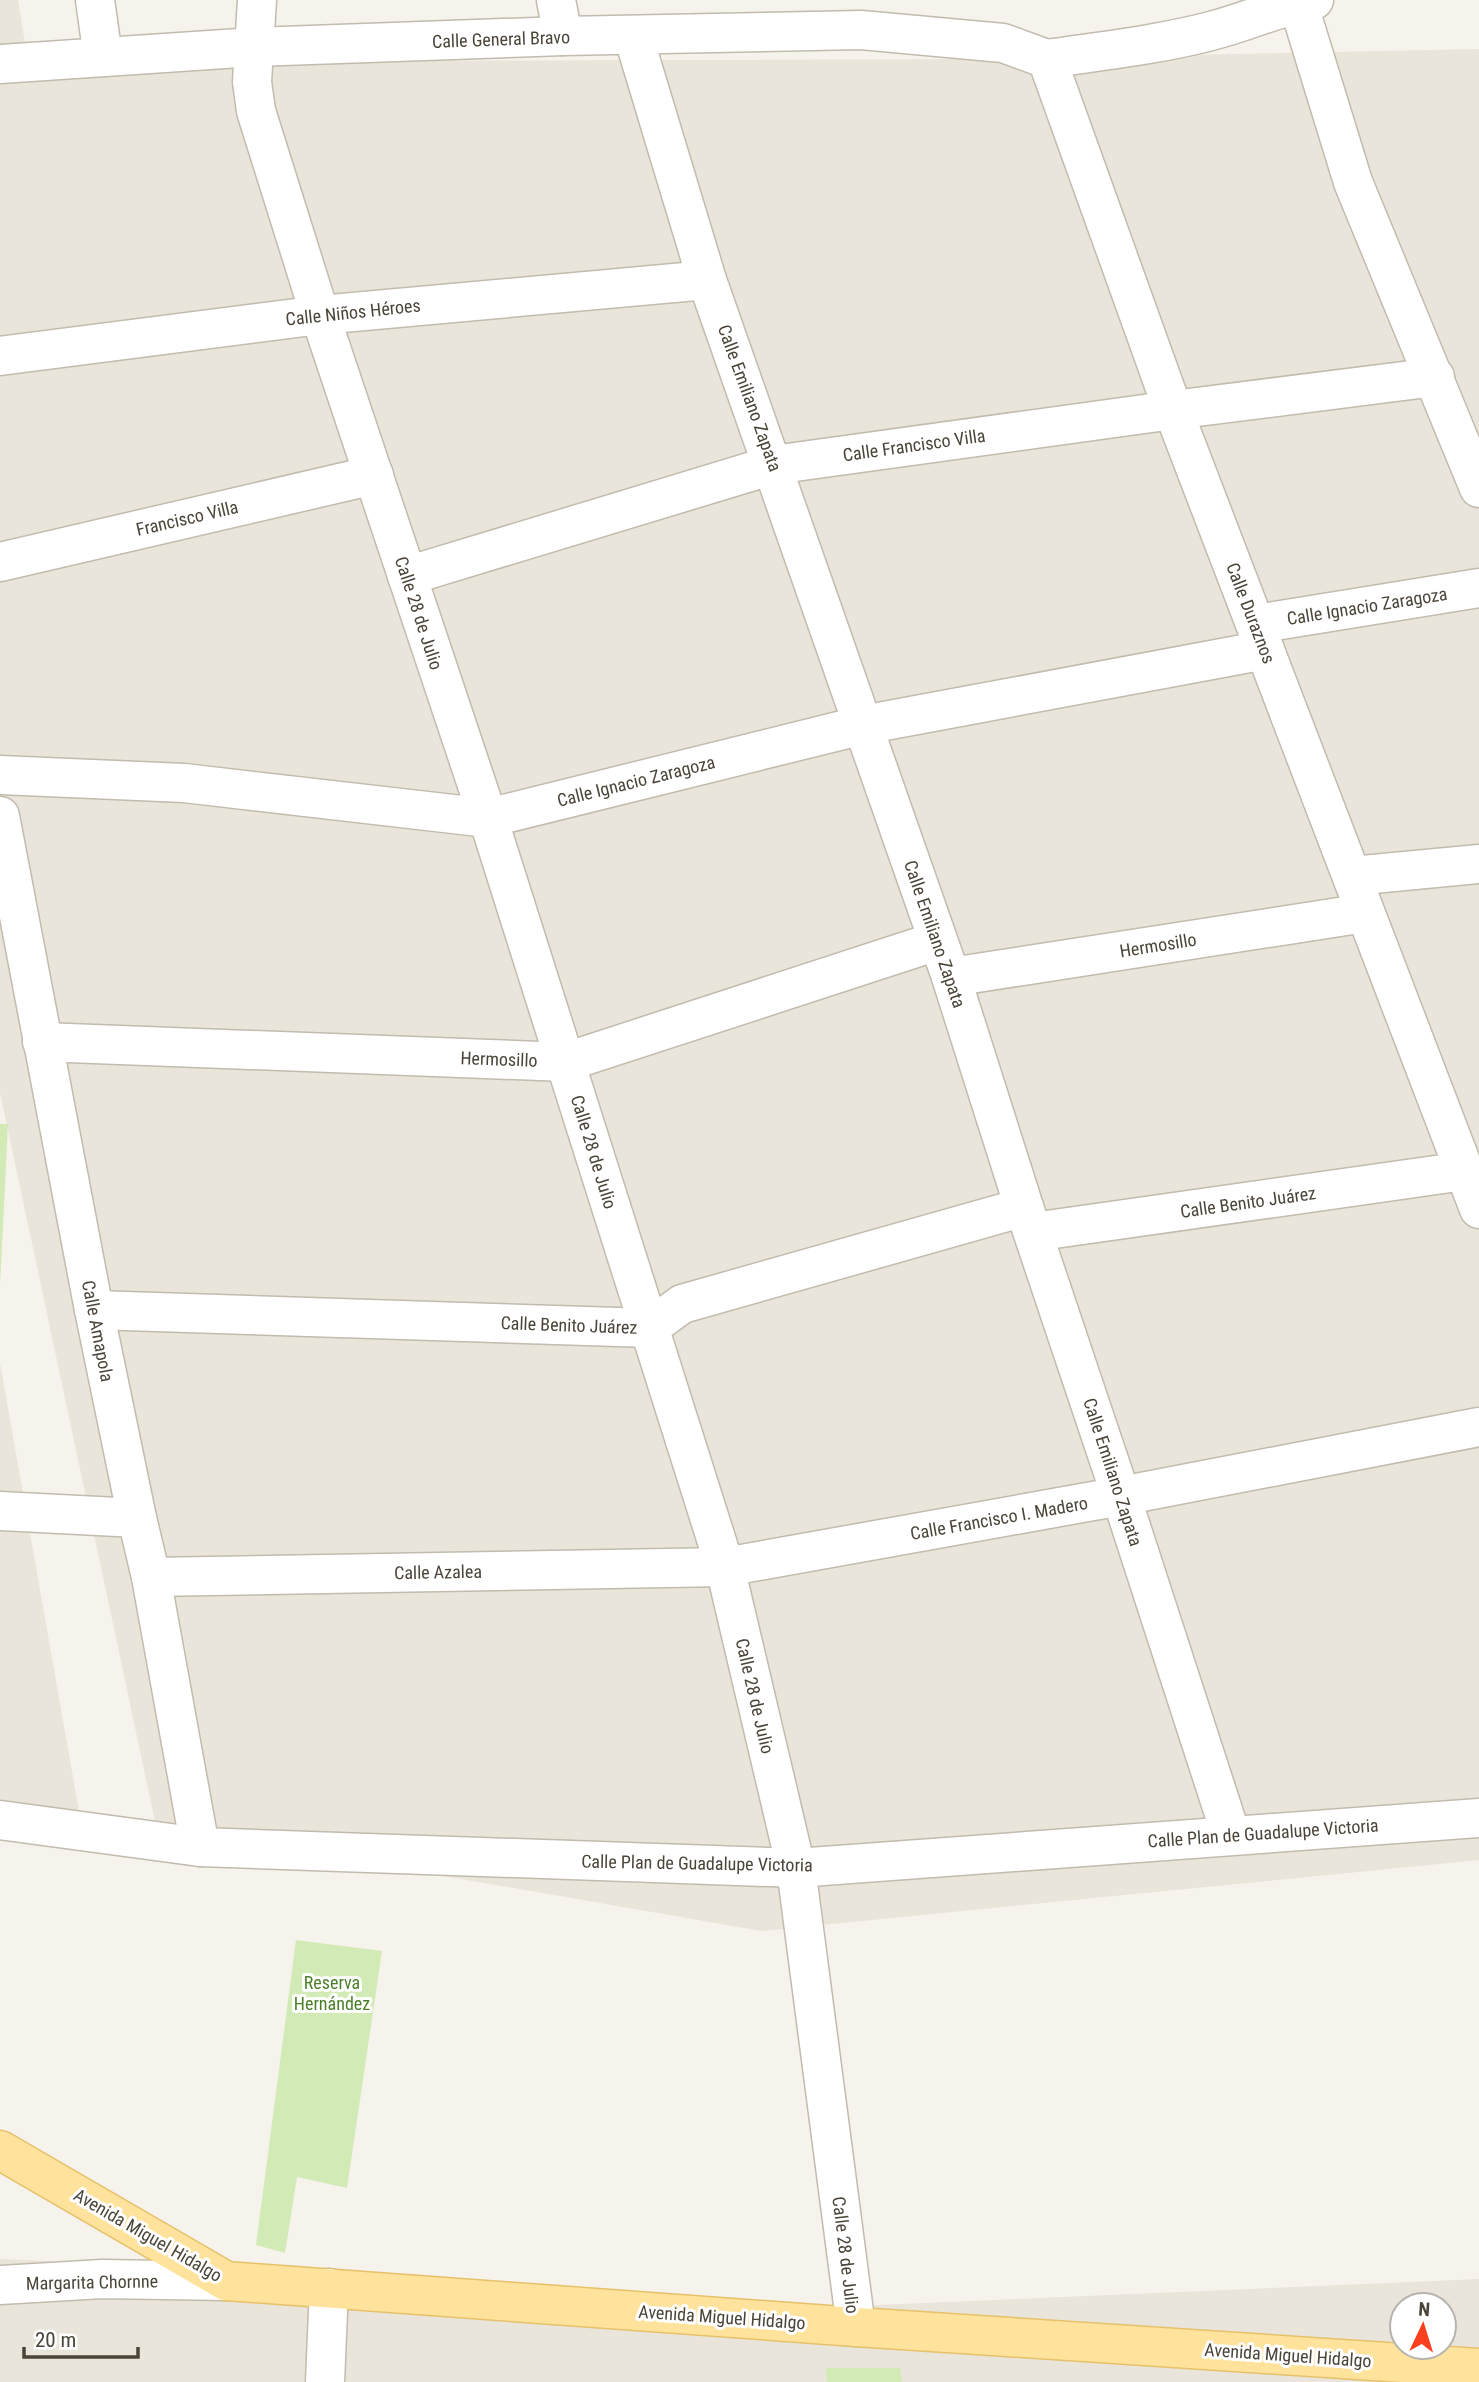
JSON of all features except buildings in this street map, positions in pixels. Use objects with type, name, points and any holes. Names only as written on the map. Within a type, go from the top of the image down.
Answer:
[{"type":"main road","name":"Avenida Miguel Hidalgo","points":[[0,2150],[226,2281],[856,2327],[1479,2368]]},
{"type":"street","points":[[94,0],[103,57]]},
{"type":"street","name":"Calle 28 de Julio","points":[[257,0],[252,82],[256,111],[320,314],[488,818],[725,1567],[796,1868],[856,2327]]},
{"type":"street","points":[[1047,59],[1211,31],[1289,3],[1353,182],[1479,488]]},
{"type":"street","name":"Calle General Bravo","points":[[0,64],[254,47],[560,18],[633,35],[858,15],[1003,43],[1047,59]]},
{"type":"street","name":"Calle Emiliano Zapata","points":[[633,35],[708,280],[951,977],[1028,1220],[1231,1835]]},
{"type":"street","name":"Calle Duraznos","points":[[1047,59],[1172,410],[1365,913],[1466,1152],[1479,1209]]},
{"type":"street","name":"Calle Niños Héroes","points":[[0,356],[320,314],[708,280]]},
{"type":"street","name":"Calle Francisco Villa","points":[[407,576],[773,465],[1435,377]]},
{"type":"street","name":"Francisco Villa","points":[[0,562],[374,475]]},
{"type":"street","name":"Calle Ignacio Zaragoza","points":[[0,775],[184,783],[488,818],[863,725],[1479,588]]},
{"type":"street","name":"Calle Amapola","points":[[0,816],[94,1310],[136,1518],[151,1577],[200,1847]]},
{"type":"street","points":[[1352,876],[1479,864]]},
{"type":"street","name":"Hermosillo","points":[[951,977],[1365,913]]},
{"type":"street","name":"Hermosillo","points":[[42,1042],[566,1062],[937,941]]},
{"type":"street","name":"Calle Benito Juárez","points":[[94,1310],[649,1328],[682,1304],[1028,1220],[1466,1152]]},
{"type":"street","name":"Calle Francisco I. Madero","points":[[725,1567],[1121,1496],[1479,1427]]},
{"type":"street","points":[[0,1511],[136,1518]]},
{"type":"street","name":"Calle Azalea","points":[[151,1577],[725,1567]]},
{"type":"street","name":"Calle Plan de Guadalupe Victoria","points":[[0,1820],[200,1847],[796,1868],[1479,1818]]},
{"type":"street","name":"Margarita Chornne","points":[[0,2285],[102,2279],[226,2281]]},
{"type":"street","points":[[325,2382],[329,2288]]},
{"type":"shaded area","points":[[0,0],[18,0],[28,62],[994,59],[1479,49],[1479,1860],[761,1931],[156,1826],[0,1093]]},
{"type":"shaded area","points":[[0,1363],[80,1817],[0,1813]]},
{"type":"shaded area","points":[[0,2259],[329,2272],[830,2307],[1479,2279],[1479,2382],[0,2382]]},
{"type":"green space","points":[[0,1124],[8,1124],[0,1286]]},
{"type":"green space","name":"Reserva Hernández","points":[[296,1940],[382,1951],[347,2188],[297,2177],[285,2253],[256,2245]]},
{"type":"green space","points":[[826,2368],[900,2368],[902,2382],[827,2382]]}]
